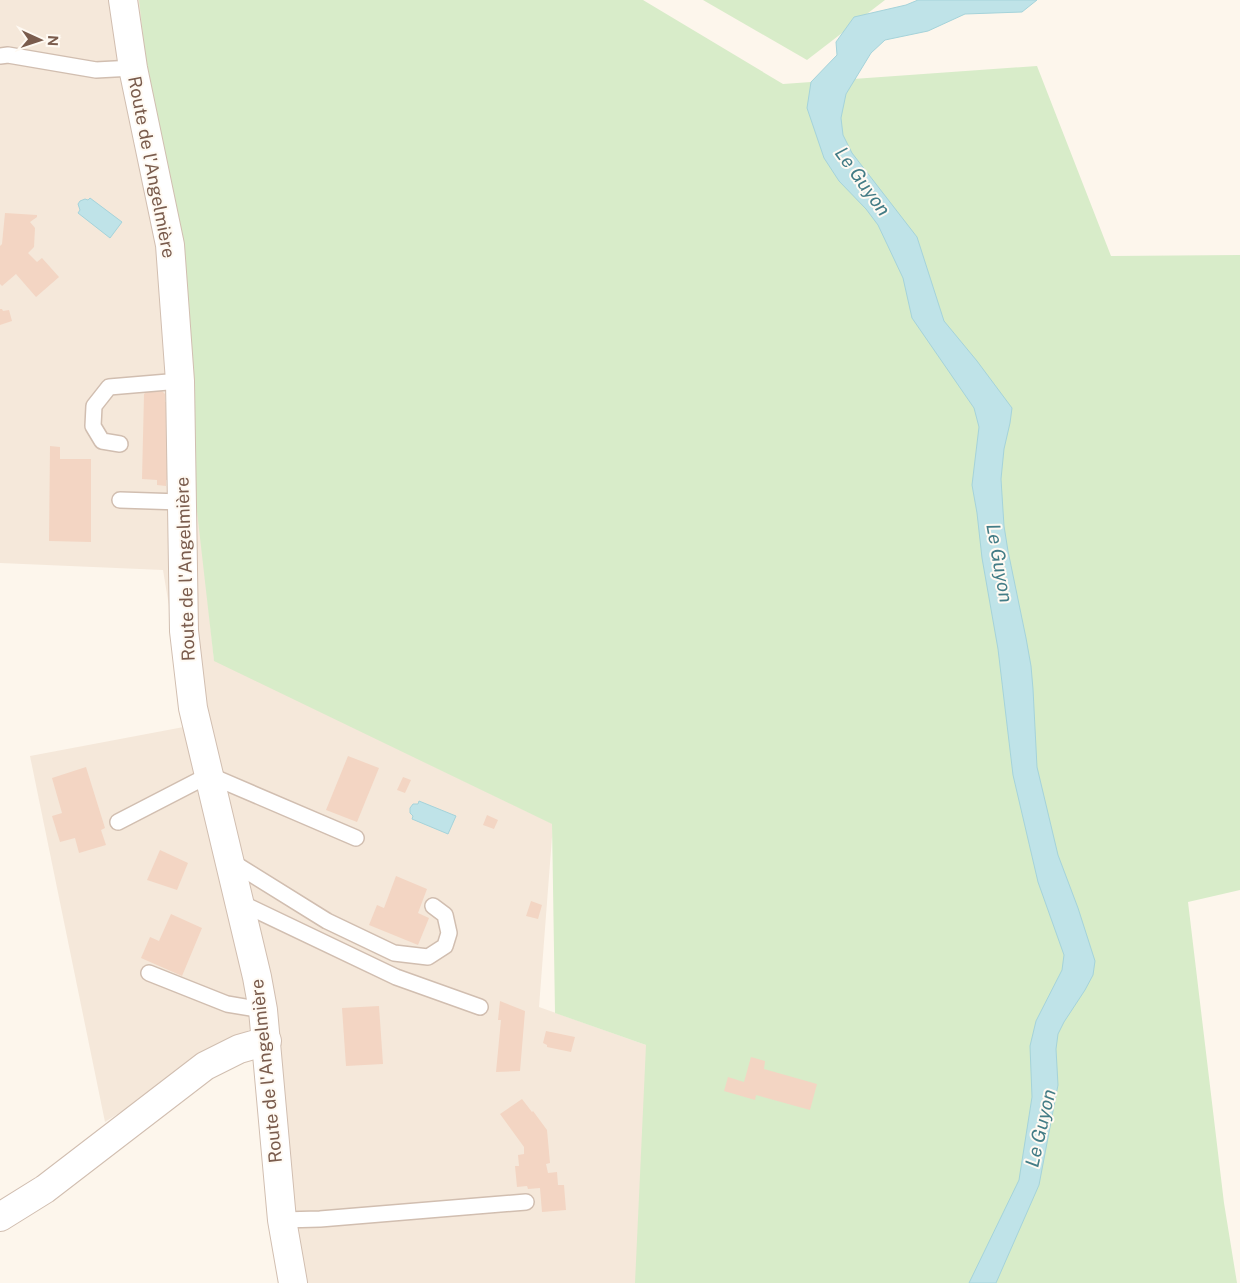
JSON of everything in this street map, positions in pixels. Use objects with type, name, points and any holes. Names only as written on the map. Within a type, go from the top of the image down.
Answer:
[{"type":"street","name":"Route de l'Angelmière","points":[[123,0],[133,68],[170,245],[180,381],[184,631],[193,708],[257,977],[263,1010],[282,1220],[293,1283]]},
{"type":"street","points":[[0,1217],[45,1189],[205,1066],[238,1049],[266,1041]]},
{"type":"lane","points":[[0,56],[8,55],[96,70],[133,68]]},
{"type":"lane","points":[[120,444],[102,441],[94,426],[94,406],[109,387],[180,381]]},
{"type":"lane","points":[[120,500],[181,502]]},
{"type":"lane","points":[[118,822],[209,775],[356,838]]},
{"type":"lane","points":[[229,860],[327,921],[394,953],[428,957],[445,946],[450,933],[445,915],[433,906]]},
{"type":"lane","points":[[239,902],[396,977],[480,1006]]},
{"type":"lane","points":[[149,973],[227,1004],[263,1010]]},
{"type":"lane","points":[[282,1220],[320,1219],[526,1202]]},
{"type":"shaded area","points":[[0,0],[145,0],[214,660],[553,824],[539,1007],[646,1045],[646,1283],[297,1283],[263,1021],[105,1122],[30,756],[189,726],[163,570],[0,563]]},
{"type":"green space","points":[[139,0],[643,0],[783,84],[1037,66],[1111,256],[1240,255],[1240,890],[1188,902],[1224,1203],[1237,1283],[635,1283],[646,1045],[555,1013],[552,824],[214,661]]},
{"type":"green space","points":[[703,0],[885,0],[807,60]]},
{"type":"water","name":"Le Guyon","points":[[918,0],[1037,0],[1022,12],[965,14],[928,31],[885,40],[871,53],[846,94],[841,118],[843,135],[852,153],[917,237],[944,321],[1012,408],[1004,449],[1001,479],[1004,526],[1031,666],[1037,767],[1058,855],[1095,961],[1093,975],[1058,1034],[1056,1049],[1058,1085],[1039,1185],[996,1283],[969,1283],[1019,1180],[1032,1097],[1030,1046],[1036,1021],[1062,970],[1064,955],[1038,882],[1013,775],[998,649],[982,558],[972,485],[979,427],[974,408],[912,318],[903,278],[878,225],[866,209],[839,181],[824,158],[807,108],[811,82],[837,55],[836,42],[854,17],[906,5]]},
{"type":"water","points":[[90,198],[122,222],[110,238],[78,213],[80,201]]},
{"type":"water","points":[[419,801],[456,816],[448,834],[412,819],[413,816],[410,813],[410,808],[413,804],[418,804]]},
{"type":"building","points":[[5,213],[37,215],[30,222],[35,228],[34,247],[28,253],[37,262],[42,258],[59,277],[36,297],[16,274],[2,286],[0,284],[0,246],[2,244]]},
{"type":"building","points":[[0,309],[3,311],[9,310],[12,321],[0,325]]},
{"type":"building","points":[[147,391],[162,391],[165,394],[165,402],[169,402],[168,480],[166,480],[166,486],[157,485],[157,480],[142,479],[144,394]]},
{"type":"building","points":[[50,446],[60,447],[60,459],[91,459],[91,542],[49,541]]},
{"type":"building","points":[[348,756],[379,768],[357,822],[326,810]]},
{"type":"building","points":[[86,767],[105,828],[101,830],[106,845],[79,853],[75,838],[60,842],[52,816],[62,813],[52,778]]},
{"type":"building","points":[[403,777],[411,780],[405,793],[397,790]]},
{"type":"building","points":[[487,815],[498,820],[494,829],[483,825]]},
{"type":"building","points":[[160,850],[188,863],[177,890],[147,880]]},
{"type":"building","points":[[396,876],[427,889],[418,913],[429,918],[418,945],[369,925],[377,905],[384,908]]},
{"type":"building","points":[[531,901],[542,905],[538,919],[526,916]]},
{"type":"building","points":[[171,914],[202,928],[182,976],[141,958],[150,937],[159,941]]},
{"type":"building","points":[[500,1001],[525,1011],[520,1071],[496,1072],[501,1020],[498,1020]]},
{"type":"building","points":[[379,1006],[383,1064],[346,1066],[342,1008]]},
{"type":"building","points":[[546,1031],[575,1037],[571,1052],[547,1047],[543,1043]]},
{"type":"building","points":[[751,1057],[765,1061],[764,1069],[817,1084],[810,1110],[756,1095],[755,1100],[724,1091],[728,1077],[744,1082]]},
{"type":"building","points":[[522,1099],[547,1130],[550,1163],[546,1164],[548,1173],[557,1172],[558,1185],[564,1185],[566,1210],[542,1212],[540,1188],[528,1189],[527,1186],[517,1187],[515,1166],[519,1166],[518,1155],[524,1154],[524,1147],[500,1114]]}]
